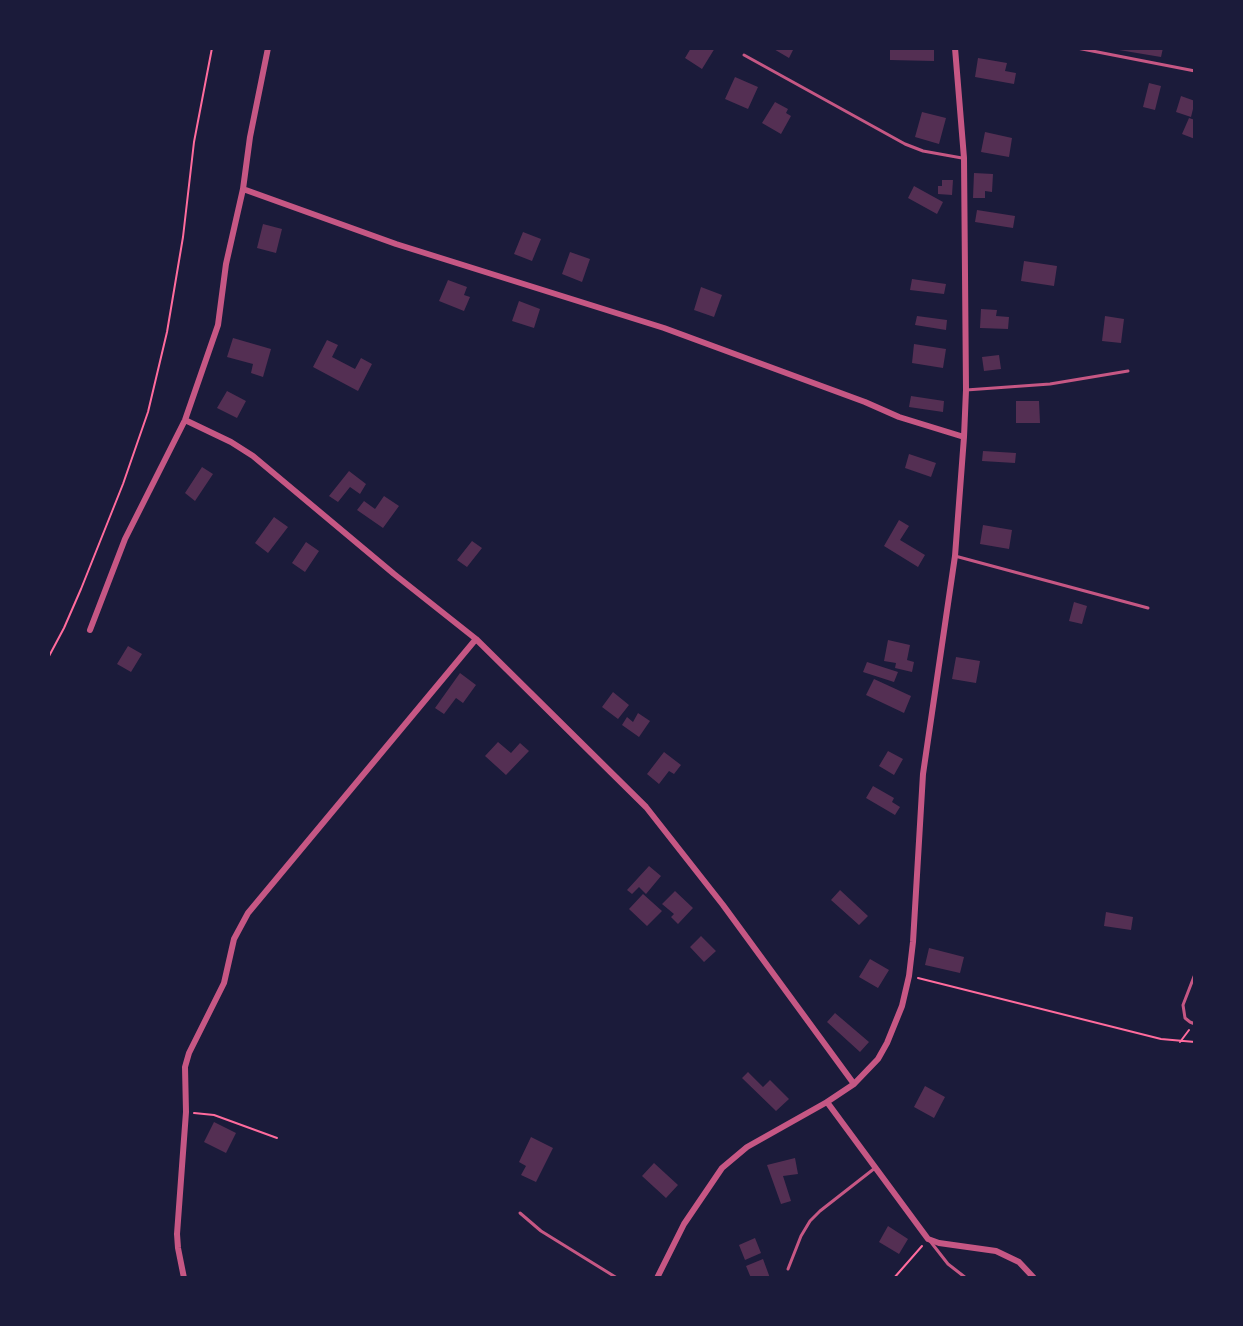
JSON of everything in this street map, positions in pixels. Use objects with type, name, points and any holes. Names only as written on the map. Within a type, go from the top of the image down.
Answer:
[{"type":"street","points":[[90,630],[125,539],[185,420],[218,325],[226,264],[243,189],[250,136],[268,48]]},
{"type":"street","points":[[657,1278],[684,1224],[722,1168],[747,1147],[854,1084],[873,1065],[887,1043],[902,1006],[909,976],[923,774],[956,556],[964,438],[966,390],[964,158],[956,48]]},
{"type":"street","points":[[243,189],[396,244],[664,328],[900,417],[964,438]]},
{"type":"street","points":[[185,420],[231,442],[260,462],[476,639],[646,807],[723,905],[854,1084]]},
{"type":"street","points":[[183,1278],[177,1234],[186,1112],[184,1082],[189,1053],[224,983],[234,939],[248,913],[476,639]]},
{"type":"street","points":[[826,1102],[928,1239],[939,1243],[996,1251],[1018,1262],[1034,1278]]},
{"type":"lane","points":[[1077,48],[1195,71]]},
{"type":"lane","points":[[744,55],[905,144],[923,151],[964,158]]},
{"type":"lane","points":[[966,390],[1050,384],[1128,371]]},
{"type":"lane","points":[[956,556],[1148,608]]},
{"type":"lane","points":[[1195,974],[1183,1005],[1185,1018],[1195,1024]]},
{"type":"lane","points":[[788,1269],[801,1236],[810,1221],[820,1210],[874,1168]]},
{"type":"lane","points":[[520,1213],[542,1231],[617,1278]]},
{"type":"lane","points":[[928,1239],[948,1264],[966,1278]]},
{"type":"path","points":[[48,658],[81,589],[123,484],[148,412],[167,332],[183,237],[194,142],[212,48]]},
{"type":"path","points":[[909,976],[1180,1042],[1195,1042]]},
{"type":"path","points":[[1180,1042],[1195,1024]]},
{"type":"path","points":[[186,1112],[214,1115],[277,1138]]},
{"type":"path","points":[[894,1278],[928,1239]]},
{"type":"building","points":[[691,48],[715,48],[702,69],[685,58]]},
{"type":"building","points":[[772,48],[794,48],[789,58]]},
{"type":"building","points":[[890,48],[934,48],[934,61],[890,60]]},
{"type":"building","points":[[1119,48],[1163,48],[1161,57],[1119,50]]},
{"type":"building","points":[[978,58],[1007,63],[1005,71],[1016,73],[1014,84],[975,77]]},
{"type":"building","points":[[735,77],[758,87],[748,109],[725,99]]},
{"type":"building","points":[[1149,83],[1161,86],[1155,110],[1143,107]]},
{"type":"building","points":[[1181,96],[1195,101],[1191,117],[1176,112]]},
{"type":"building","points":[[775,102],[788,109],[786,113],[791,116],[781,134],[762,123]]},
{"type":"building","points":[[922,112],[946,118],[939,144],[915,137]]},
{"type":"building","points":[[1189,118],[1195,120],[1195,139],[1182,134]]},
{"type":"building","points":[[985,132],[1012,138],[1009,157],[981,152]]},
{"type":"building","points":[[974,173],[993,174],[992,192],[985,191],[985,198],[973,198]]},
{"type":"building","points":[[942,180],[953,180],[952,195],[938,194],[938,186],[942,186]]},
{"type":"building","points":[[914,186],[943,202],[937,214],[908,198]]},
{"type":"building","points":[[977,210],[1015,216],[1013,228],[975,222]]},
{"type":"building","points":[[263,224],[282,229],[276,253],[257,248]]},
{"type":"building","points":[[523,232],[541,239],[532,261],[514,254]]},
{"type":"building","points":[[570,252],[590,259],[582,282],[562,274]]},
{"type":"building","points":[[1024,261],[1057,266],[1054,286],[1021,281]]},
{"type":"building","points":[[912,279],[946,284],[944,294],[910,290]]},
{"type":"building","points":[[448,280],[467,287],[464,295],[470,297],[464,311],[439,301]]},
{"type":"building","points":[[701,287],[722,295],[714,317],[694,310]]},
{"type":"building","points":[[519,301],[540,309],[534,328],[512,321]]},
{"type":"building","points":[[981,309],[997,310],[996,316],[1009,317],[1008,329],[980,328]]},
{"type":"building","points":[[917,316],[947,320],[946,330],[915,325]]},
{"type":"building","points":[[1105,316],[1124,319],[1121,343],[1102,341]]},
{"type":"building","points":[[233,338],[271,349],[263,377],[251,373],[253,364],[227,357]]},
{"type":"building","points":[[327,340],[338,345],[332,357],[355,369],[361,358],[372,364],[358,391],[313,367]]},
{"type":"building","points":[[914,344],[946,349],[943,368],[912,363]]},
{"type":"building","points":[[999,355],[1001,369],[984,371],[982,357]]},
{"type":"building","points":[[227,391],[246,401],[237,418],[217,408]]},
{"type":"building","points":[[911,396],[944,401],[943,412],[909,407]]},
{"type":"building","points":[[1016,401],[1039,401],[1040,423],[1016,423]]},
{"type":"building","points":[[983,451],[1016,453],[1015,463],[982,461]]},
{"type":"building","points":[[909,454],[936,463],[931,477],[905,468]]},
{"type":"building","points":[[202,467],[213,474],[195,501],[185,493]]},
{"type":"building","points":[[349,471],[366,484],[360,494],[350,487],[338,502],[329,496]]},
{"type":"building","points":[[384,496],[399,506],[383,528],[357,510],[364,501],[375,509]]},
{"type":"building","points":[[274,517],[288,527],[268,553],[255,543]]},
{"type":"building","points":[[899,520],[909,526],[900,540],[925,555],[918,567],[884,546]]},
{"type":"building","points":[[983,525],[1012,530],[1009,549],[980,544]]},
{"type":"building","points":[[472,541],[482,548],[467,567],[457,560]]},
{"type":"building","points":[[306,542],[319,551],[305,572],[292,563]]},
{"type":"building","points":[[1074,602],[1087,606],[1082,624],[1069,621]]},
{"type":"building","points":[[888,640],[910,645],[907,660],[914,662],[912,672],[895,668],[896,663],[884,661]]},
{"type":"building","points":[[128,646],[142,654],[131,672],[117,664]]},
{"type":"building","points":[[956,657],[980,661],[976,683],[952,679]]},
{"type":"building","points":[[867,662],[898,672],[894,682],[863,672]]},
{"type":"building","points":[[460,673],[476,685],[463,703],[456,698],[444,714],[435,708]]},
{"type":"building","points":[[874,679],[911,696],[904,713],[866,695]]},
{"type":"building","points":[[613,692],[629,705],[618,719],[602,707]]},
{"type":"building","points":[[638,713],[650,721],[639,737],[622,725],[627,717],[633,722]]},
{"type":"building","points":[[498,742],[511,753],[520,743],[529,751],[506,775],[485,756]]},
{"type":"building","points":[[888,751],[903,759],[894,775],[879,766]]},
{"type":"building","points":[[664,752],[681,765],[674,774],[669,771],[659,784],[647,774]]},
{"type":"building","points":[[873,786],[894,798],[892,802],[900,807],[895,815],[866,798]]},
{"type":"building","points":[[649,866],[661,876],[646,894],[639,887],[632,894],[627,890]]},
{"type":"building","points":[[840,890],[868,916],[859,925],[831,900]]},
{"type":"building","points":[[675,891],[693,908],[678,924],[671,917],[674,914],[662,904]]},
{"type":"building","points":[[643,894],[662,911],[647,926],[629,909]]},
{"type":"building","points":[[1106,912],[1133,917],[1131,930],[1104,926]]},
{"type":"building","points":[[701,936],[716,951],[704,962],[690,947]]},
{"type":"building","points":[[929,948],[964,957],[960,973],[925,965]]},
{"type":"building","points":[[870,959],[889,970],[878,988],[859,977]]},
{"type":"building","points":[[835,1013],[869,1042],[860,1052],[827,1022]]},
{"type":"building","points":[[748,1072],[763,1087],[770,1080],[789,1099],[776,1111],[742,1078]]},
{"type":"building","points":[[925,1086],[945,1097],[934,1118],[914,1107]]},
{"type":"building","points":[[214,1122],[236,1133],[226,1153],[204,1142]]},
{"type":"building","points":[[531,1137],[553,1148],[536,1182],[521,1175],[526,1166],[519,1162]]},
{"type":"building","points":[[795,1158],[798,1174],[783,1176],[791,1201],[781,1204],[767,1165]]},
{"type":"building","points":[[654,1163],[678,1185],[666,1198],[642,1176]]},
{"type":"building","points":[[888,1226],[908,1239],[899,1254],[879,1242]]},
{"type":"building","points":[[755,1238],[761,1253],[745,1260],[739,1245]]},
{"type":"building","points":[[763,1259],[770,1278],[751,1278],[746,1266]]}]
